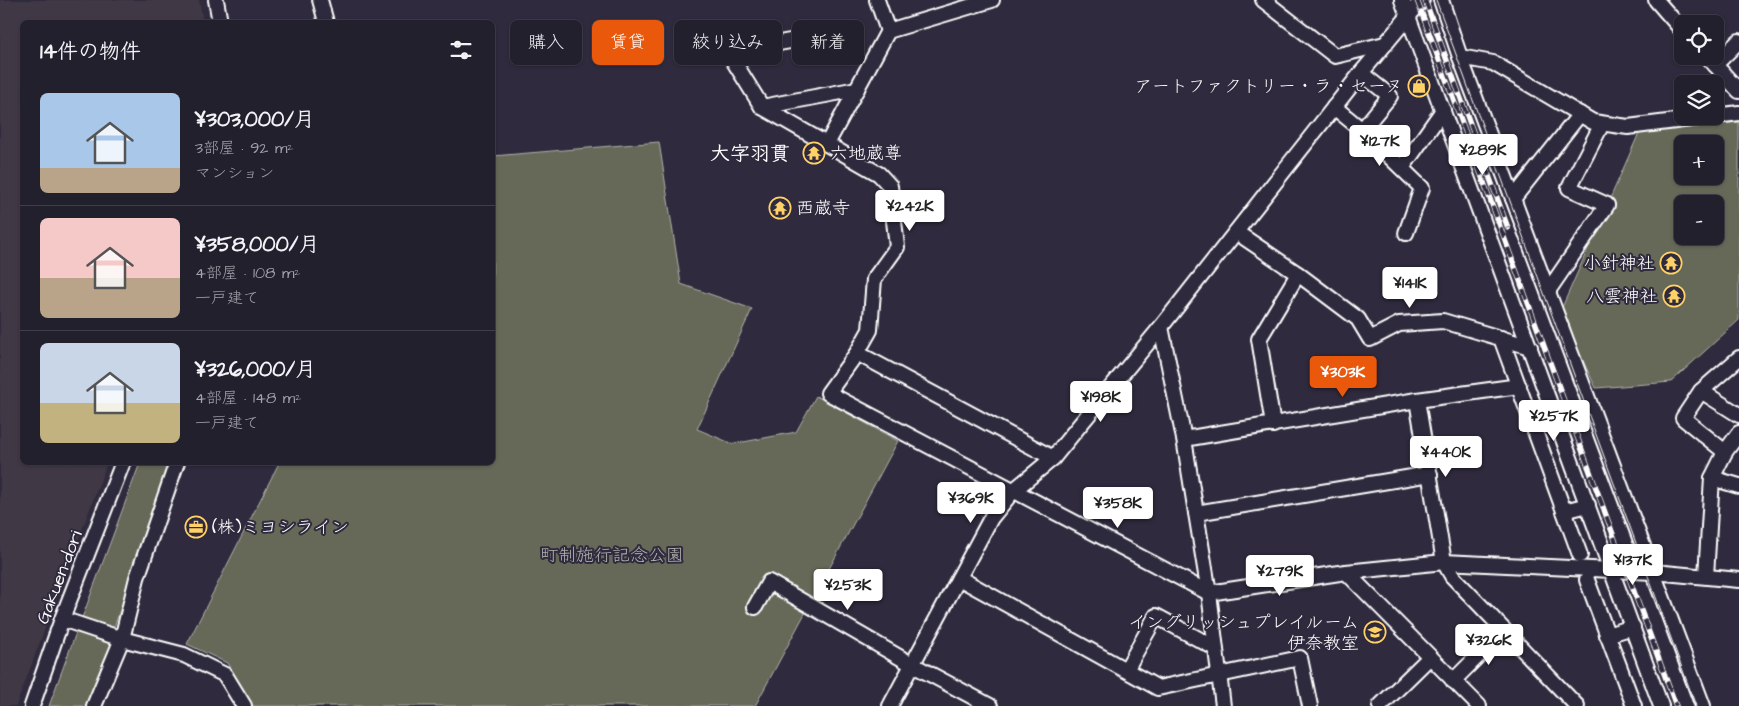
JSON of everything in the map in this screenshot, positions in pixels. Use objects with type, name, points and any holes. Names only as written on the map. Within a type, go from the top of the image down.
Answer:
[{"type":"street","points":[[216,0],[220,20]]},
{"type":"street","points":[[320,0],[325,20]]},
{"type":"street","points":[[877,0],[888,31]]},
{"type":"street","points":[[827,144],[888,31],[992,0]]},
{"type":"street","points":[[1263,0],[1335,56],[1385,44]]},
{"type":"street","points":[[1402,0],[1661,706]]},
{"type":"street","points":[[890,706],[991,518],[1013,492],[1053,458],[1161,327],[1361,73],[1422,0]]},
{"type":"street","points":[[1441,0],[1460,57],[1703,706]]},
{"type":"street","points":[[1656,0],[1674,21]]},
{"type":"street","points":[[792,41],[728,52],[762,106],[879,174],[890,186],[897,247],[874,279],[870,330],[828,393],[1013,492],[1209,593],[1346,572],[1444,562],[1654,572],[1739,580]]},
{"type":"street","points":[[1724,52],[1739,41]]},
{"type":"street","points":[[1460,57],[1493,62],[1592,122],[1628,127],[1739,113]]},
{"type":"street","points":[[1715,65],[1739,91]]},
{"type":"street","points":[[1361,73],[1390,96],[1362,130]]},
{"type":"street","points":[[762,106],[857,89]]},
{"type":"street","points":[[1334,107],[1362,130],[1422,188],[1406,233]]},
{"type":"street","points":[[1402,168],[1443,110]]},
{"type":"street","points":[[1513,199],[1580,114]]},
{"type":"street","points":[[1548,291],[1607,205],[1569,188],[1602,124]]},
{"type":"street","points":[[1236,232],[1298,274],[1358,319],[1370,339],[1399,324],[1442,321],[1530,347]]},
{"type":"street","points":[[1273,425],[1259,339],[1298,274]]},
{"type":"street","points":[[1161,327],[1184,439],[1209,593],[1223,706]]},
{"type":"street","points":[[1501,338],[1580,555]]},
{"type":"street","points":[[857,352],[1053,458]]},
{"type":"street","points":[[1725,452],[1683,418],[1701,392],[1737,364]]},
{"type":"street","points":[[1184,439],[1417,400],[1519,386]]},
{"type":"street","points":[[1701,392],[1739,415]]},
{"type":"street","points":[[1417,400],[1444,562],[1452,576],[1576,706]]},
{"type":"street","points":[[1706,576],[1712,478],[1725,452],[1739,433]]},
{"type":"street","name":"Gakuen-dori","points":[[32,706],[62,619],[122,465]]},
{"type":"street","points":[[94,706],[122,638],[137,578],[176,465]]},
{"type":"street","points":[[1196,513],[1430,474]]},
{"type":"street","points":[[1712,478],[1739,486]]},
{"type":"street","points":[[1564,510],[1588,505]]},
{"type":"street","points":[[1346,572],[1479,706]]},
{"type":"street","points":[[959,578],[1158,688],[1300,658],[1310,706]]},
{"type":"street","points":[[1587,580],[1634,706]]},
{"type":"street","points":[[755,607],[768,582],[913,665],[990,706]]},
{"type":"street","points":[[1126,670],[1156,616],[1215,648]]},
{"type":"street","points":[[62,619],[184,655],[224,675],[244,706]]},
{"type":"street","points":[[1607,635],[1633,627]]},
{"type":"street","points":[[1453,681],[1504,630]]},
{"type":"street","points":[[1380,706],[1430,657]]},
{"type":"shaded area","points":[[0,0],[199,0],[203,20],[20,20],[20,465],[106,465],[16,706],[0,706]]},
{"type":"green space","points":[[1739,122],[1739,320],[1671,382],[1596,388],[1560,312],[1639,133]]},
{"type":"green space","name":"町制施行記念公園","points":[[659,142],[681,284],[752,309],[697,429],[733,444],[796,432],[816,396],[898,441],[755,706],[253,706],[227,663],[187,644],[278,465],[495,465],[495,156]]},
{"type":"green space","points":[[139,465],[170,465],[113,630],[82,618]]},
{"type":"green space","points":[[77,630],[113,641],[88,706],[49,706]]},
{"type":"tram line","points":[[1436,0],[1696,706]]},
{"type":"railway","points":[[1417,0],[1676,706]]},
{"type":"railway","points":[[1425,0],[1508,228]]},
{"type":"place","name":"アートファクトリー・ラ・セーヌ","points":[[1419,86]]},
{"type":"place","name":"六地蔵尊","points":[[814,153]]},
{"type":"place","name":"西蔵寺","points":[[780,208]]},
{"type":"place","name":"小針神社","points":[[1671,263]]},
{"type":"place","name":"八雲神社","points":[[1674,296]]},
{"type":"place","name":"(株)ミヨシライン","points":[[196,527]]},
{"type":"place","name":"イングリッシュプレイルーム 伊奈教室","points":[[1375,632]]},
{"type":"district","name":"大字羽貫","points":[[750,153]]}]
